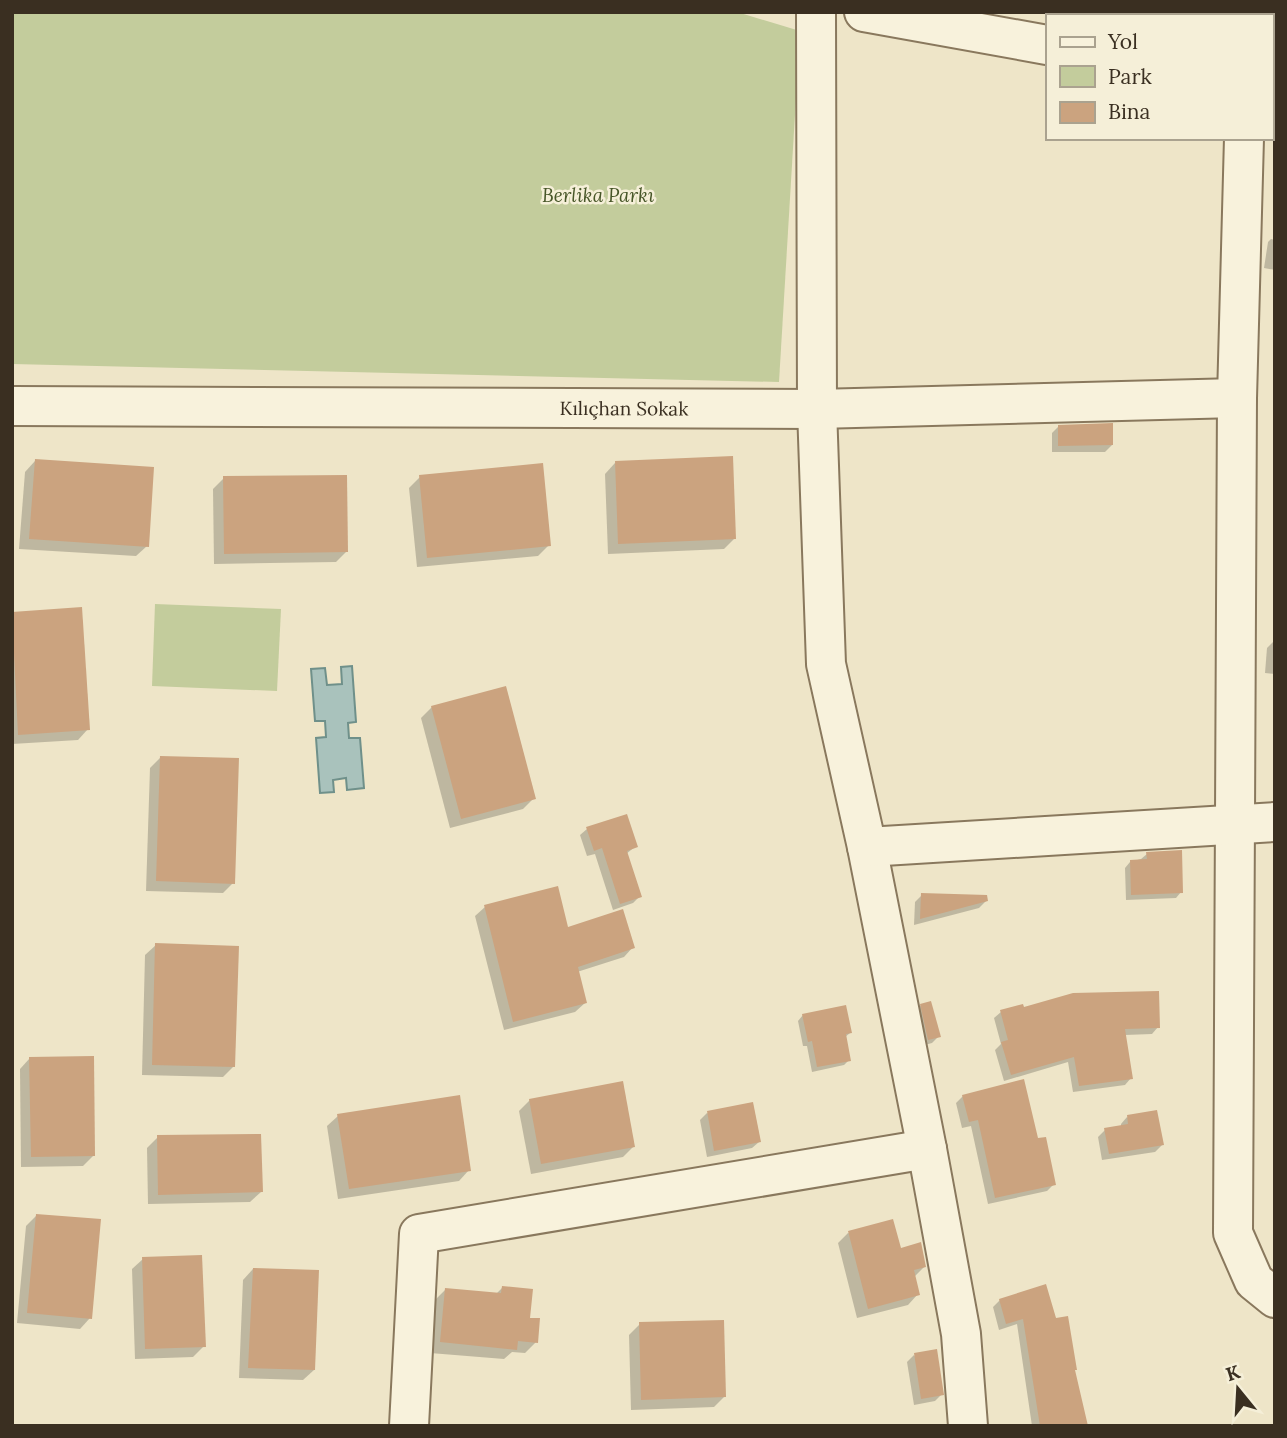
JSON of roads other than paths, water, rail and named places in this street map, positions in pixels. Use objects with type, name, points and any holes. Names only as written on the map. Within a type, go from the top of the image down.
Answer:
[{"type":"street","points":[[816,12],[817,409],[826,664],[867,847],[927,1149],[961,1335],[968,1426]]},
{"type":"street","points":[[864,12],[1046,45]]},
{"type":"street","points":[[1244,140],[1237,398],[1233,1233],[1254,1282],[1275,1298]]},
{"type":"street","name":"Kılıçhan Sokak","points":[[12,406],[817,409],[1237,398]]},
{"type":"street","points":[[867,847],[1275,822]]},
{"type":"street","points":[[409,1426],[419,1234],[927,1149]]},
{"type":"water","points":[[352,666],[356,722],[348,723],[349,738],[360,738],[364,788],[347,790],[346,778],[333,780],[334,792],[320,793],[316,738],[326,737],[325,721],[315,721],[311,669],[325,668],[327,685],[342,684],[341,667]]},
{"type":"waterway","points":[[1199,12],[1208,14]]},
{"type":"park label","name":"Berlika Parkı","points":[[598,195]]}]
